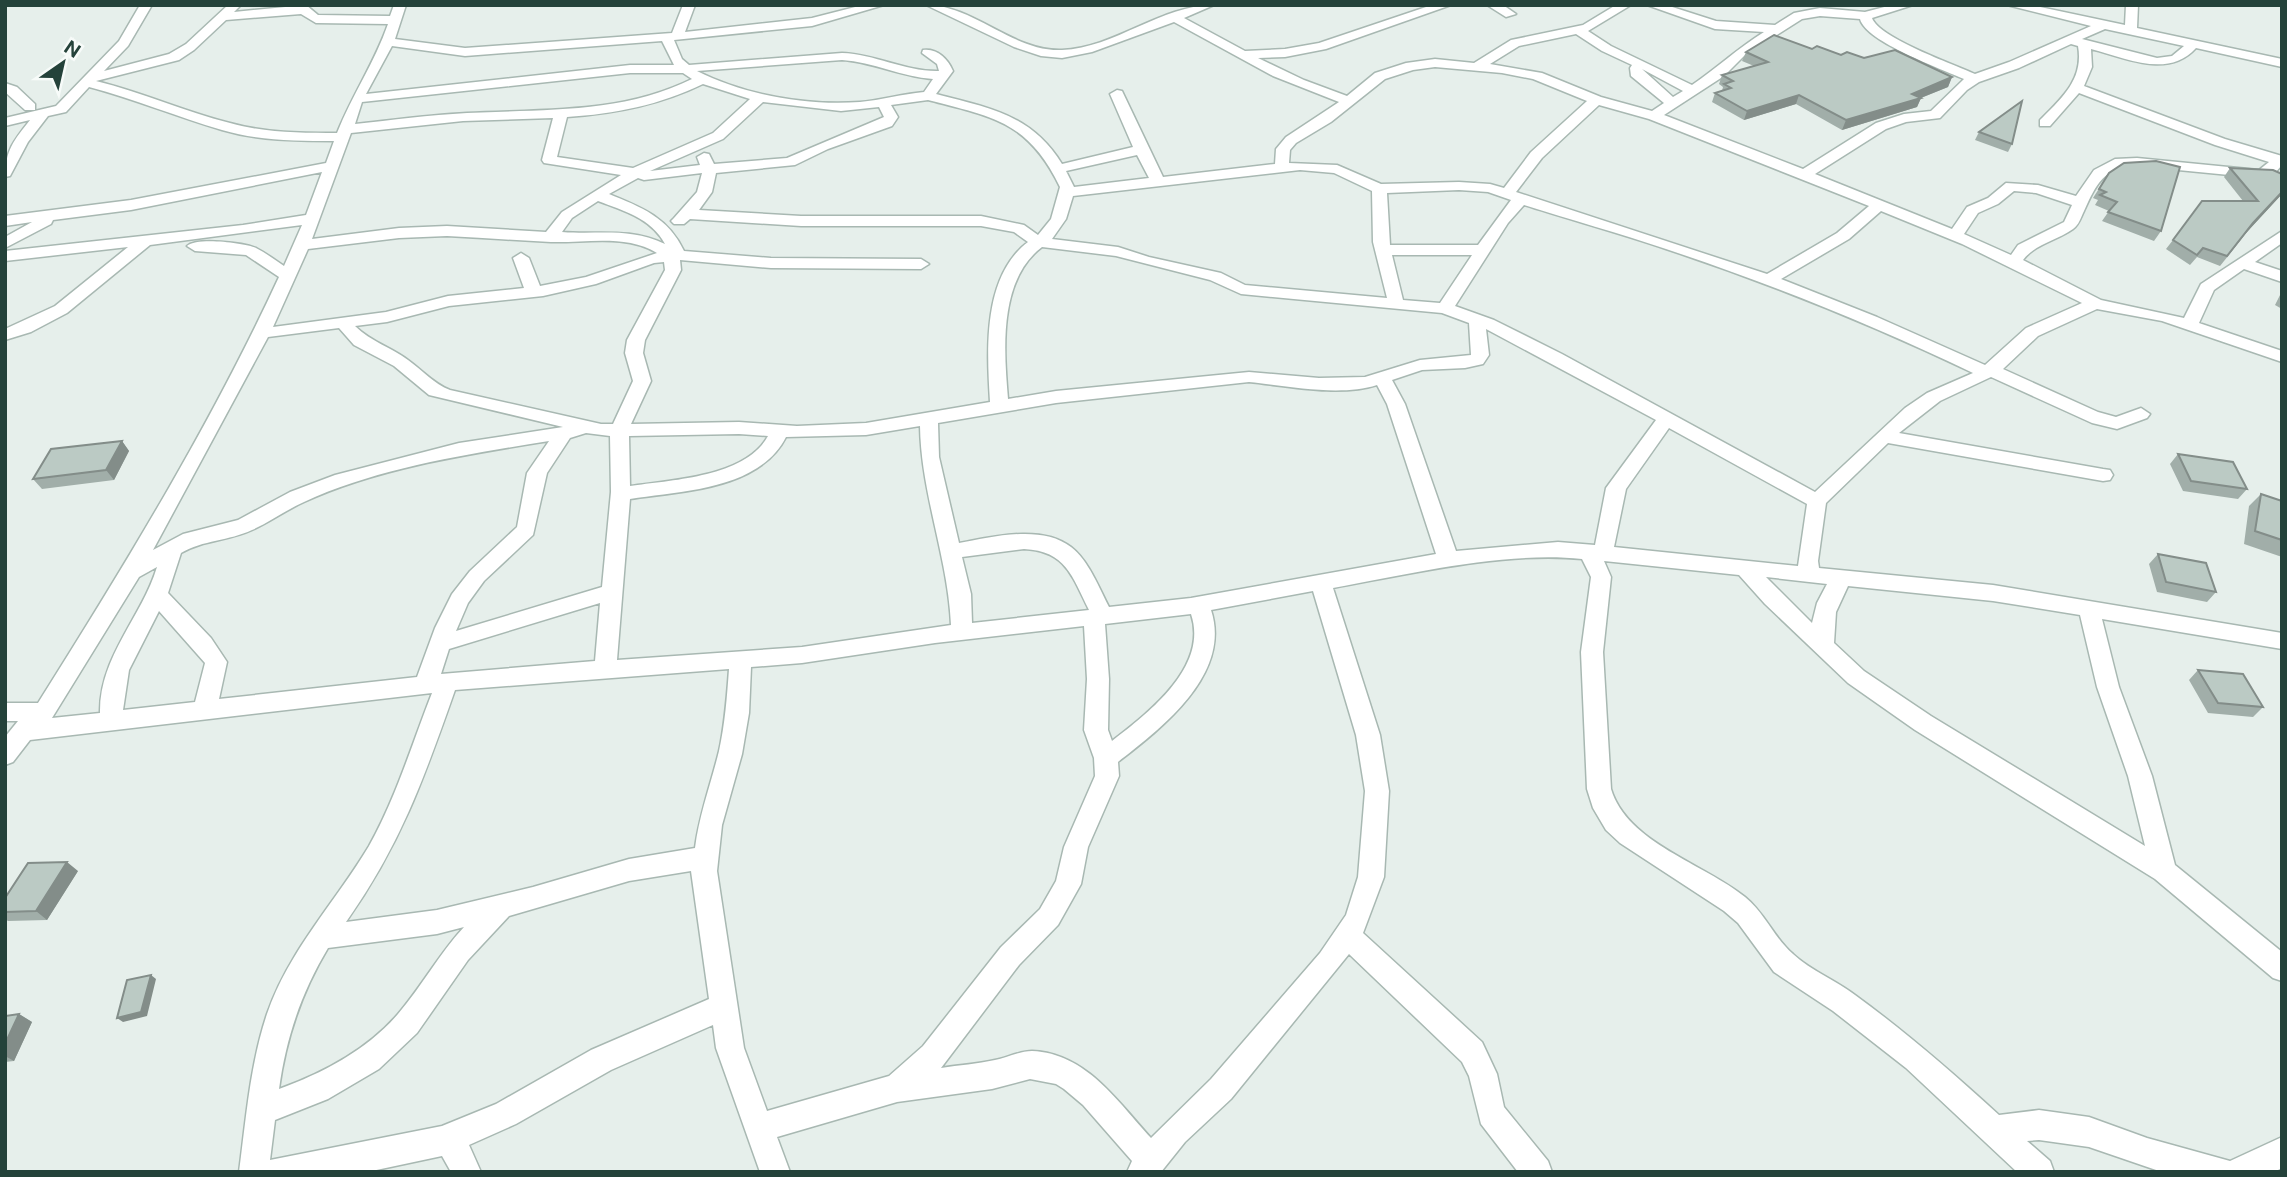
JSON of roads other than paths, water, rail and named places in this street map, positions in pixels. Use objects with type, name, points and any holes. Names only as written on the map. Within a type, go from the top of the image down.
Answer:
[{"type":"street","points":[[87,84],[124,43],[146,5]]},
{"type":"street","points":[[5,120],[35,112],[87,84],[174,57],[190,47],[235,5],[261,14]]},
{"type":"street","points":[[689,5],[672,37],[678,63],[718,87],[760,97],[827,106],[856,107],[928,96],[1004,119],[1030,133],[1058,169],[1067,187],[1059,220],[1020,259],[1005,286],[996,367],[999,405]]},
{"type":"street","points":[[388,42],[466,52],[519,46],[575,45],[811,22],[878,5]]},
{"type":"street","points":[[932,5],[1018,44],[1041,52],[1062,54],[1088,49],[1179,11],[1208,5]]},
{"type":"street","points":[[1241,55],[1285,53],[1322,46],[1445,5]]},
{"type":"street","points":[[1493,5],[1510,14]]},
{"type":"street","points":[[1478,66],[1515,43],[1580,31],[1625,5]]},
{"type":"street","points":[[1653,5],[1763,37]]},
{"type":"street","points":[[1654,116],[1763,37],[1807,13],[1865,16],[1907,5]]},
{"type":"street","points":[[2013,5],[2282,63]]},
{"type":"street","points":[[2131,31],[2132,5]]},
{"type":"street","points":[[5,755],[23,731],[44,712],[131,572],[263,334],[302,245],[357,99],[388,42],[398,12],[333,21],[316,19],[301,8],[222,17]]},
{"type":"street","points":[[1179,11],[1241,55],[1304,87],[1346,100]]},
{"type":"street","points":[[1865,16],[1867,24],[1882,36],[1974,79]]},
{"type":"street","points":[[1803,174],[1881,126],[1904,118],[1935,116],[1962,87],[1974,79],[2077,42],[2103,25]]},
{"type":"street","points":[[1726,26],[1775,29]]},
{"type":"street","points":[[1580,31],[1604,49],[1676,80],[1692,91]]},
{"type":"street","points":[[2077,42],[2157,62],[2180,58],[2192,45]]},
{"type":"street","points":[[2045,123],[2077,88],[2085,74],[2088,58],[2077,42]]},
{"type":"street","points":[[928,53],[943,62],[945,75],[928,96]]},
{"type":"street","points":[[357,99],[630,69],[686,69],[720,63],[766,63],[841,57],[867,60],[915,75],[945,75]]},
{"type":"street","points":[[1282,167],[1283,149],[1291,140],[1326,119],[1346,100],[1380,76],[1411,66],[1435,63],[1478,66],[1537,76],[1596,100],[1654,116],[1803,174],[2014,262],[2096,304],[2190,324],[2282,356]]},
{"type":"street","points":[[1638,65],[1635,68],[1636,73],[1672,103]]},
{"type":"street","points":[[87,84],[132,94],[227,127],[281,136],[344,133],[462,117],[646,104],[666,98],[703,79]]},
{"type":"street","points":[[2077,88],[2220,142],[2280,161]]},
{"type":"street","points":[[9,91],[35,112]]},
{"type":"street","points":[[1117,94],[1141,150],[1158,181]]},
{"type":"street","points":[[550,237],[567,215],[615,184],[729,128],[760,97]]},
{"type":"street","points":[[1445,308],[1484,250],[1514,196],[1516,178],[1546,142],[1596,100]]},
{"type":"street","points":[[615,184],[653,174],[780,164],[798,159],[823,146],[887,123],[891,117],[883,103]]},
{"type":"street","points":[[5,173],[35,112]]},
{"type":"street","points":[[562,112],[549,160],[608,171]]},
{"type":"street","points":[[669,229],[687,213],[709,186],[709,169],[696,146]]},
{"type":"street","points":[[1058,169],[1141,150]]},
{"type":"street","points":[[2014,262],[2024,248],[2070,225],[2099,173],[2115,163],[2137,162],[2260,174],[2269,171],[2280,161]]},
{"type":"street","points":[[5,221],[190,195],[332,166]]},
{"type":"street","points":[[1066,192],[1282,167],[1317,166],[1337,169],[1378,190],[1459,186],[1490,188],[1768,280],[1909,335],[2092,417],[2117,423],[2141,414]]},
{"type":"street","points":[[608,171],[615,184],[645,215],[669,229]]},
{"type":"street","points":[[608,171],[615,184]]},
{"type":"street","points":[[1955,236],[1972,210],[1993,201],[2011,186],[2038,189],[2081,204]]},
{"type":"street","points":[[1378,190],[1384,250],[1396,303]]},
{"type":"street","points":[[1768,280],[1843,236],[1879,205]]},
{"type":"street","points":[[645,215],[687,213],[801,221],[981,221],[1019,228],[1038,242],[1118,251],[1145,261],[1214,276],[1241,289],[1445,308],[1477,320],[1556,358],[1817,501]]},
{"type":"street","points":[[5,243],[57,215]]},
{"type":"street","points":[[302,245],[399,233],[435,232],[630,237],[714,216]]},
{"type":"street","points":[[5,256],[145,242],[312,219]]},
{"type":"street","points":[[606,669],[610,592],[621,494],[618,443],[623,419],[642,381],[634,353],[636,340],[673,270],[669,229]]},
{"type":"street","points":[[2190,324],[2207,287],[2282,236]]},
{"type":"street","points":[[630,237],[673,255]]},
{"type":"street","points":[[2045,277],[2048,237]]},
{"type":"street","points":[[173,238],[196,247],[240,248],[252,252],[288,276]]},
{"type":"street","points":[[5,335],[38,322],[67,305],[145,242]]},
{"type":"street","points":[[1384,250],[1484,250]]},
{"type":"street","points":[[263,334],[341,321],[387,317],[447,301],[534,292],[590,281],[652,258],[673,255],[771,263],[921,264]]},
{"type":"street","points":[[521,258],[534,292]]},
{"type":"street","points":[[2243,263],[2282,277]]},
{"type":"street","points":[[1810,575],[1808,561],[1817,501],[1847,475],[1883,436],[1928,400],[1950,387],[1989,371],[2026,337],[2051,321],[2096,304]]},
{"type":"street","points":[[341,321],[360,341],[409,368],[435,391],[589,429],[620,432],[683,428],[780,431],[866,429],[999,405],[1099,391],[1249,377],[1319,384],[1366,383],[1420,365],[1477,360],[1480,355],[1476,338],[1477,320]]},
{"type":"street","points":[[1382,379],[1396,404],[1448,559]]},
{"type":"street","points":[[929,419],[930,457],[960,594],[962,632]]},
{"type":"street","points":[[1666,419],[1616,488],[1596,553],[1601,577],[1592,652],[1599,789],[1605,809],[1612,819],[1640,842],[1747,915],[1783,963],[1843,1002],[1916,1058],[2039,1172]]},
{"type":"street","points":[[131,572],[190,539],[244,526],[297,497],[341,480],[448,451],[589,429]]},
{"type":"street","points":[[621,494],[689,483],[736,471],[767,453],[780,431]]},
{"type":"street","points":[[254,1172],[270,1065],[288,995],[322,937],[377,854],[408,792],[436,683],[440,644],[459,600],[477,576],[526,530],[537,473],[564,433]]},
{"type":"street","points":[[1883,436],[2103,475]]},
{"type":"street","points":[[897,1088],[933,1056],[1010,956],[1049,917],[1068,884],[1076,847],[1107,776],[1106,758],[1096,730],[1098,617],[1062,551],[1038,542],[950,552]]},
{"type":"street","points":[[112,720],[111,689],[119,663],[157,594],[172,548]]},
{"type":"street","points":[[23,731],[436,683],[802,655],[962,632],[1199,604],[1448,559],[1558,549],[1993,593],[2282,641]]},
{"type":"street","points":[[1745,568],[1772,598],[1856,677],[1913,716],[2164,871],[2282,969]]},
{"type":"street","points":[[1824,648],[1821,628],[1828,598],[1842,579]]},
{"type":"street","points":[[759,1128],[897,1088],[992,1075],[1030,1065],[1060,1071],[1093,1095],[1146,1167],[1175,1132],[1221,1089],[1329,962],[1357,920],[1371,877],[1377,791],[1368,735],[1321,583]]},
{"type":"street","points":[[440,644],[610,592]]},
{"type":"street","points":[[157,594],[176,619],[210,650],[216,662],[205,709]]},
{"type":"street","points":[[1106,758],[1140,732],[1196,670],[1206,629],[1199,604]]},
{"type":"street","points":[[2089,608],[2108,687],[2140,776],[2164,871]]},
{"type":"street","points":[[740,659],[738,713],[710,825],[705,883],[730,1048],[775,1172]]},
{"type":"street","points":[[5,712],[44,712]]},
{"type":"street","points":[[322,937],[437,922],[502,907],[629,870],[706,857]]},
{"type":"street","points":[[263,1110],[318,1089],[369,1059],[407,1024],[459,951],[502,907]]},
{"type":"street","points":[[1347,935],[1472,1052],[1483,1074],[1491,1114],[1537,1172]]},
{"type":"street","points":[[278,1172],[313,1168],[448,1139],[506,1114],[601,1060],[724,1006]]},
{"type":"street","points":[[1992,1130],[2039,1125],[2089,1132],[2147,1153],[2220,1172]]},
{"type":"street","points":[[448,1139],[466,1172]]},
{"type":"street","points":[[2241,1172],[2282,1152]]}]
